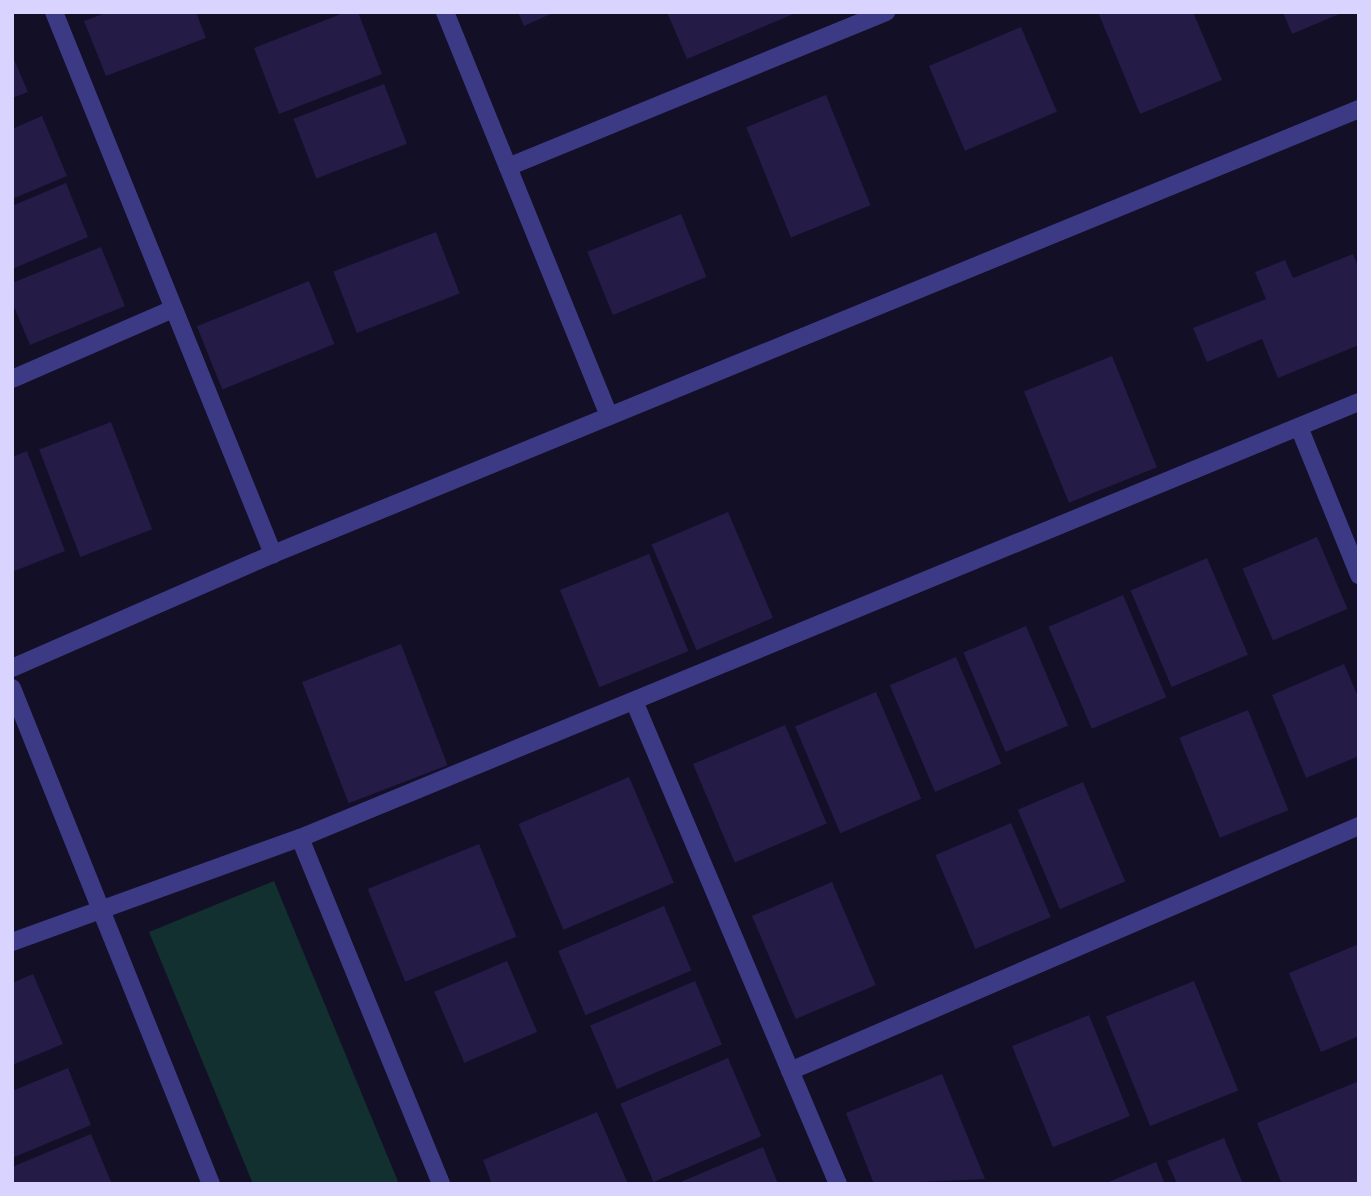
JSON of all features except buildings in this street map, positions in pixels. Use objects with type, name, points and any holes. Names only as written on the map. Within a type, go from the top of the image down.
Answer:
[{"type":"street","points":[[54,12],[171,310],[272,554]]},
{"type":"street","points":[[445,12],[609,416]]},
{"type":"street","points":[[508,167],[876,14]]},
{"type":"street","points":[[12,668],[272,554],[1359,109]]},
{"type":"street","points":[[12,379],[171,310]]},
{"type":"street","points":[[12,942],[300,838],[1359,402]]},
{"type":"street","points":[[1299,427],[1359,575]]},
{"type":"street","points":[[12,688],[211,1184]]},
{"type":"street","points":[[634,701],[838,1184]]},
{"type":"street","points":[[790,1071],[1359,826]]},
{"type":"street","points":[[300,838],[441,1184]]},
{"type":"green space","points":[[274,881],[399,1184],[253,1184],[149,932]]}]
